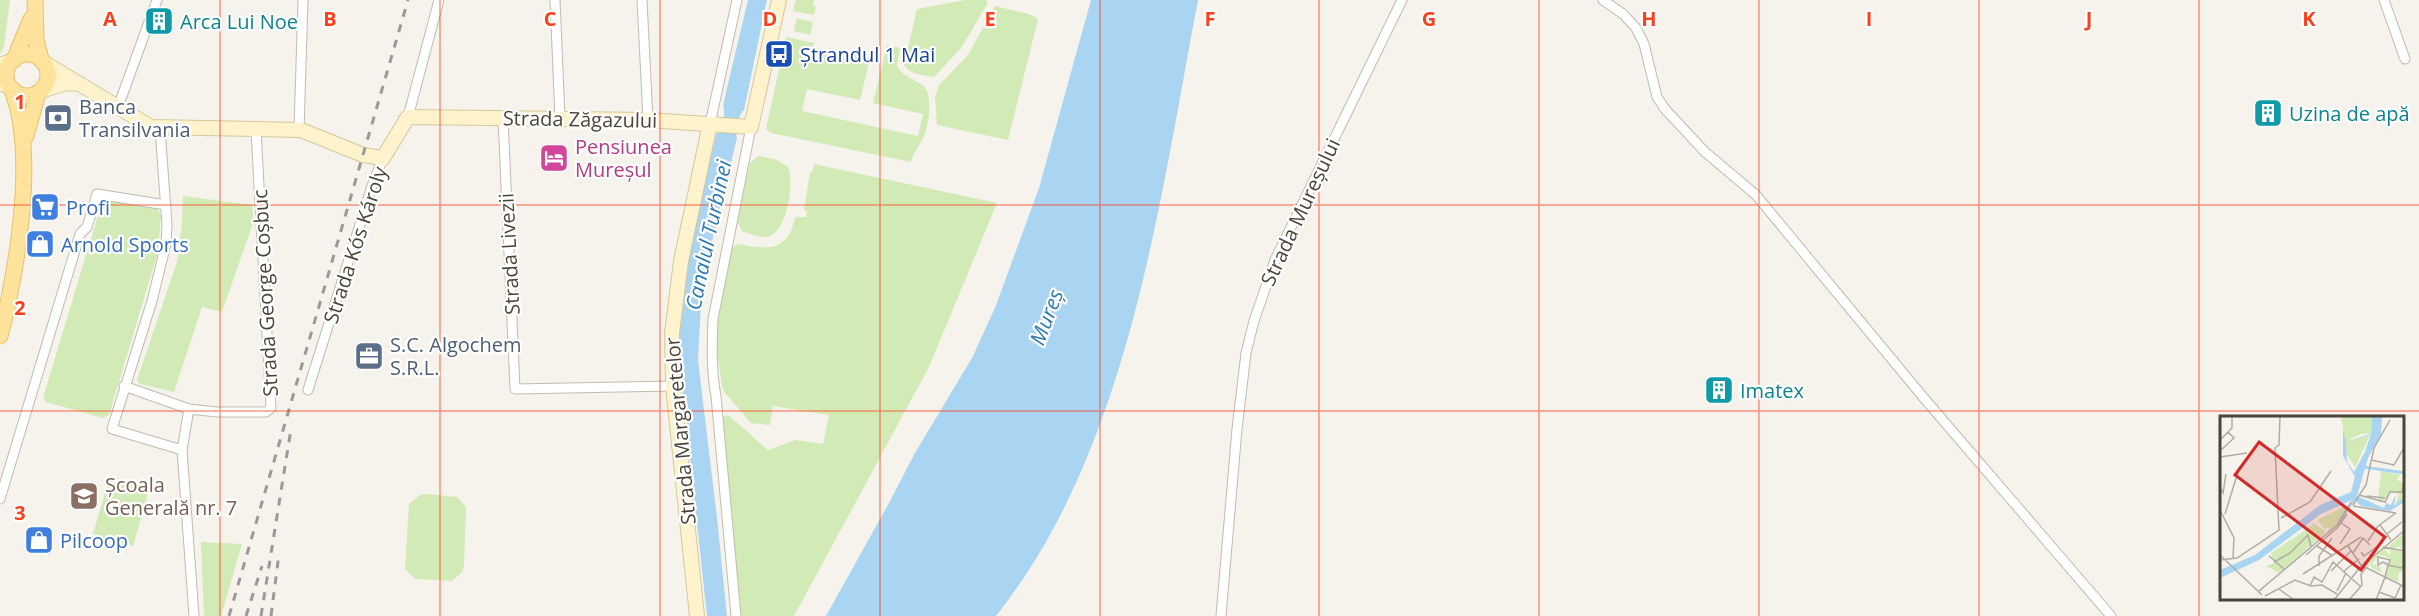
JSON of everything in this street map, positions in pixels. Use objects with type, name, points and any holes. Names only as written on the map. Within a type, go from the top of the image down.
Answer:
[{"type":"main road","points":[[23,149],[39,92],[48,77],[36,39],[35,4]]},
{"type":"main road","points":[[0,336],[8,309],[21,217],[23,149],[20,120],[7,86],[6,74],[9,62],[25,39],[35,4]]},
{"type":"main road","points":[[9,62],[25,54],[34,55],[42,61]]},
{"type":"main road","points":[[7,86],[16,93],[27,96],[39,92]]},
{"type":"street","points":[[118,107],[157,0]]},
{"type":"street","points":[[299,130],[303,0]]},
{"type":"street","name":"Strada Kós Károly","points":[[308,390],[372,186],[383,159],[408,117],[440,0]]},
{"type":"street","points":[[555,0],[560,118]]},
{"type":"street","points":[[642,0],[648,120]]},
{"type":"street","name":"Strada Margaretelor","points":[[697,616],[673,386],[672,333],[681,261],[715,124],[737,0]]},
{"type":"street","points":[[736,616],[712,372],[713,319],[747,127],[779,0]]},
{"type":"street","name":"Strada Mureșului","points":[[1221,616],[1246,353],[1254,321],[1275,260],[1402,0]]},
{"type":"street","points":[[1603,0],[1623,14],[1636,28],[1644,44],[1657,97],[1665,109],[1704,151],[1756,195],[1923,397],[2111,616]]},
{"type":"street","points":[[2384,0],[2405,59]]},
{"type":"street","points":[[42,61],[151,128],[299,130],[363,155],[383,159]]},
{"type":"street","points":[[39,92],[66,83],[81,84]]},
{"type":"street","name":"Strada Zăgazului","points":[[408,117],[648,120],[747,127]]},
{"type":"street","name":"Strada Livezii","points":[[503,118],[515,389],[673,386]]},
{"type":"street","points":[[160,129],[166,244],[112,429],[182,450]]},
{"type":"street","name":"Strada George Coșbuc","points":[[124,386],[189,409],[216,412],[266,411],[272,406],[256,130]]},
{"type":"street","points":[[0,499],[80,234],[87,227],[97,194],[165,205]]},
{"type":"street","points":[[189,409],[182,450],[194,616]]},
{"type":"green space","points":[[0,0],[10,0],[4,47],[0,54]]},
{"type":"green space","points":[[796,0],[814,0],[813,5],[816,6],[814,15],[793,11]]},
{"type":"green space","points":[[965,0],[986,0],[988,3],[961,48],[934,77],[910,71],[904,65],[917,9]]},
{"type":"green space","points":[[995,6],[1029,14],[1038,19],[1008,140],[937,125],[935,97],[939,85],[968,55]]},
{"type":"green space","points":[[797,18],[813,22],[810,35],[794,31]]},
{"type":"green space","points":[[786,37],[814,43],[813,47],[833,49],[832,52],[842,54],[843,51],[870,58],[860,100],[807,89],[802,111],[918,136],[923,114],[873,103],[887,45],[900,48],[897,66],[924,86],[929,100],[926,131],[911,162],[771,133],[766,129]]},
{"type":"green space","points":[[758,156],[775,159],[788,167],[790,174],[790,194],[785,215],[776,232],[767,237],[742,231],[737,221],[750,163]]},
{"type":"green space","points":[[814,164],[997,203],[929,367],[794,616],[739,616],[721,417],[728,415],[768,450],[796,440],[823,444],[829,415],[773,406],[770,425],[751,423],[724,392],[716,343],[716,319],[730,249],[738,244],[767,247],[782,243],[792,228],[795,217],[806,217],[807,211],[804,210],[810,172]]},
{"type":"green space","points":[[183,196],[252,205],[254,220],[222,312],[202,307],[174,392],[140,384],[137,380],[177,262]]},
{"type":"green space","points":[[107,198],[157,208],[161,215],[158,252],[109,415],[103,418],[46,402],[43,398],[102,202]]},
{"type":"green space","points":[[109,479],[149,490],[133,546],[93,534]]},
{"type":"green space","points":[[420,495],[457,497],[466,507],[464,565],[462,572],[452,581],[415,579],[405,569],[409,504]]},
{"type":"green space","points":[[201,542],[242,544],[221,616],[204,616]]},
{"type":"water","name":"Canalul Turbinei","points":[[748,0],[767,0],[744,110],[737,123],[737,138],[702,283],[698,360],[727,616],[707,616],[679,358],[679,330],[690,245],[716,135],[723,121],[723,105]]},
{"type":"water","name":"Mureș","points":[[1091,0],[1198,0],[1169,159],[1132,322],[1108,401],[1078,478],[1041,550],[996,616],[826,616],[915,453],[972,358],[995,308],[1039,188]]},
{"type":"railway","points":[[229,616],[408,0]]},
{"type":"railway","points":[[261,616],[291,429]]},
{"type":"railway","points":[[271,616],[279,554]]},
{"type":"railway","points":[[246,616],[262,566]]},
{"type":"place","name":"Arca Lui Noe","points":[[159,21]]},
{"type":"place","name":"Ștrandul 1 Mai","points":[[779,54]]},
{"type":"place","name":"Uzina de apă","points":[[2268,113]]},
{"type":"place","name":"Banca Transilvania","points":[[58,118]]},
{"type":"place","name":"Pensiunea Mureșul","points":[[554,158]]},
{"type":"place","name":"Profi","points":[[45,207]]},
{"type":"place","name":"Arnold Sports","points":[[40,244]]},
{"type":"place","name":"S.C. Algochem S.R.L.","points":[[369,356]]},
{"type":"place","name":"Imatex","points":[[1719,390]]},
{"type":"place","name":"Școala Generală nr. 7","points":[[84,496]]},
{"type":"place","name":"Pilcoop","points":[[39,540]]}]
